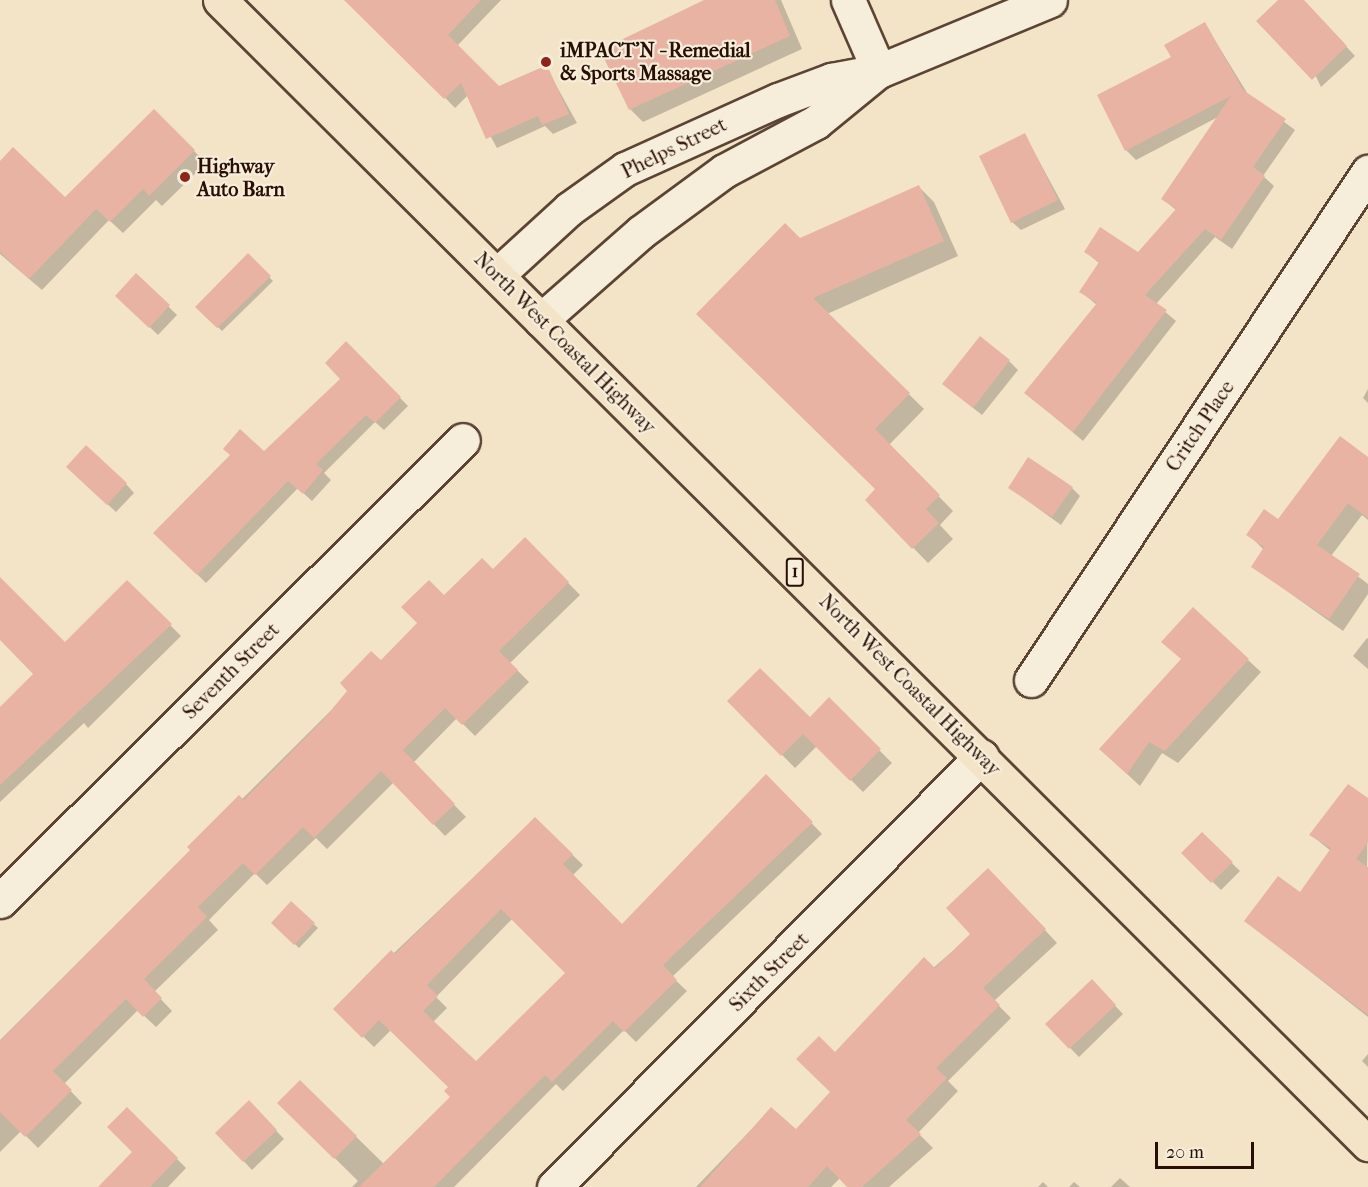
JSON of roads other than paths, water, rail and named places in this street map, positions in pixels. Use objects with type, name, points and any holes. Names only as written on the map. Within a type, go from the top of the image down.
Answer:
[{"type":"highway","name":"North West Coastal Highway","points":[[220,0],[982,756],[1368,1144]]},
{"type":"street","points":[[848,0],[879,71]]},
{"type":"street","name":"Phelps Street","points":[[497,275],[569,209],[625,169],[778,100],[831,80],[879,71],[1050,0]]},
{"type":"street","name":"Phelps Street","points":[[541,320],[650,225],[724,171],[816,122],[879,71]]},
{"type":"street","name":"Critch Place","points":[[1031,680],[1368,172]]},
{"type":"street","name":"Seventh Street","points":[[0,901],[463,440]]},
{"type":"street","name":"Sixth Street","points":[[554,1187],[982,756]]},
{"type":"place","name":"iMPACT'N - Remedial & Sports Massage","points":[[546,62]]},
{"type":"place","name":"Highway Auto Barn","points":[[185,177]]}]
